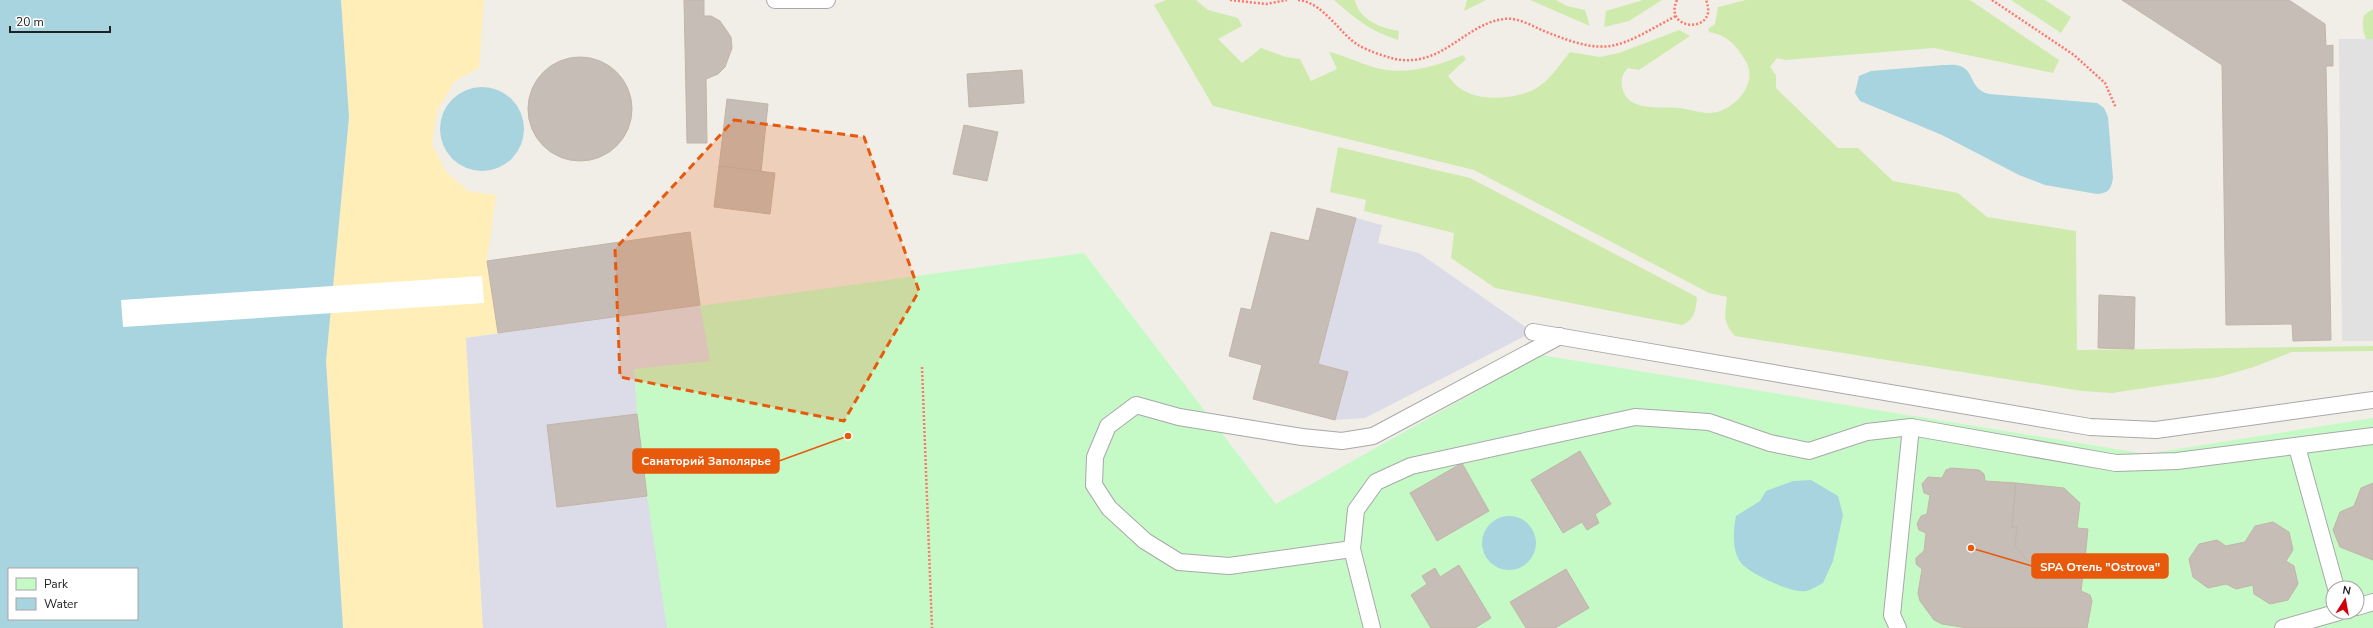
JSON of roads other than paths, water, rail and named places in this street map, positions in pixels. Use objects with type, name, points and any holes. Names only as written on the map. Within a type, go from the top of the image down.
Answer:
[{"type":"lane","points":[[775,0],[827,0]]},
{"type":"lane","points":[[1533,332],[2090,427],[2156,430],[2373,400]]},
{"type":"lane","points":[[1352,549],[1229,566],[1179,562],[1144,541],[1109,508],[1094,485],[1095,457],[1108,426],[1136,405],[1179,417],[1302,437],[1342,441],[1373,436],[1560,336]]},
{"type":"lane","points":[[1372,628],[1352,549],[1356,510],[1376,482],[1411,466],[1634,417],[1709,422],[1770,443],[1809,451],[1867,432],[1911,427],[2116,463],[2177,461],[2297,447],[2373,436]]},
{"type":"lane","points":[[1898,628],[1892,615],[1911,427]]},
{"type":"lane","points":[[2297,447],[2334,580]]},
{"type":"lane","points":[[2283,628],[2325,616]]},
{"type":"water","points":[[0,0],[341,0],[349,117],[326,361],[343,628],[0,628]]},
{"type":"water","points":[[1956,65],[1965,68],[1978,88],[1989,94],[2097,103],[2104,108],[2108,117],[2113,178],[2109,190],[2104,193],[2097,194],[2045,185],[2019,175],[1942,135],[1860,101],[1855,93],[1859,76],[1871,71]]},
{"type":"water","points":[[474,87],[490,87],[506,94],[517,105],[524,121],[524,137],[521,145],[512,159],[506,164],[490,171],[474,171],[458,164],[447,153],[440,137],[440,121],[447,105],[458,94]]},
{"type":"water","points":[[1811,480],[1838,496],[1843,515],[1833,561],[1823,583],[1806,591],[1792,590],[1756,574],[1744,566],[1740,561],[1734,542],[1736,516],[1760,501],[1766,491],[1793,481]]},
{"type":"water","points":[[1509,516],[1519,518],[1528,524],[1534,533],[1536,543],[1534,553],[1528,562],[1519,568],[1509,570],[1499,568],[1490,562],[1484,553],[1482,543],[1484,533],[1490,524],[1499,518]]},
{"type":"place","name":"Санаторий Заполярье","points":[[848,436]]},
{"type":"place","name":"SPA Отель \"Ostrova\"","points":[[1971,548]]}]
